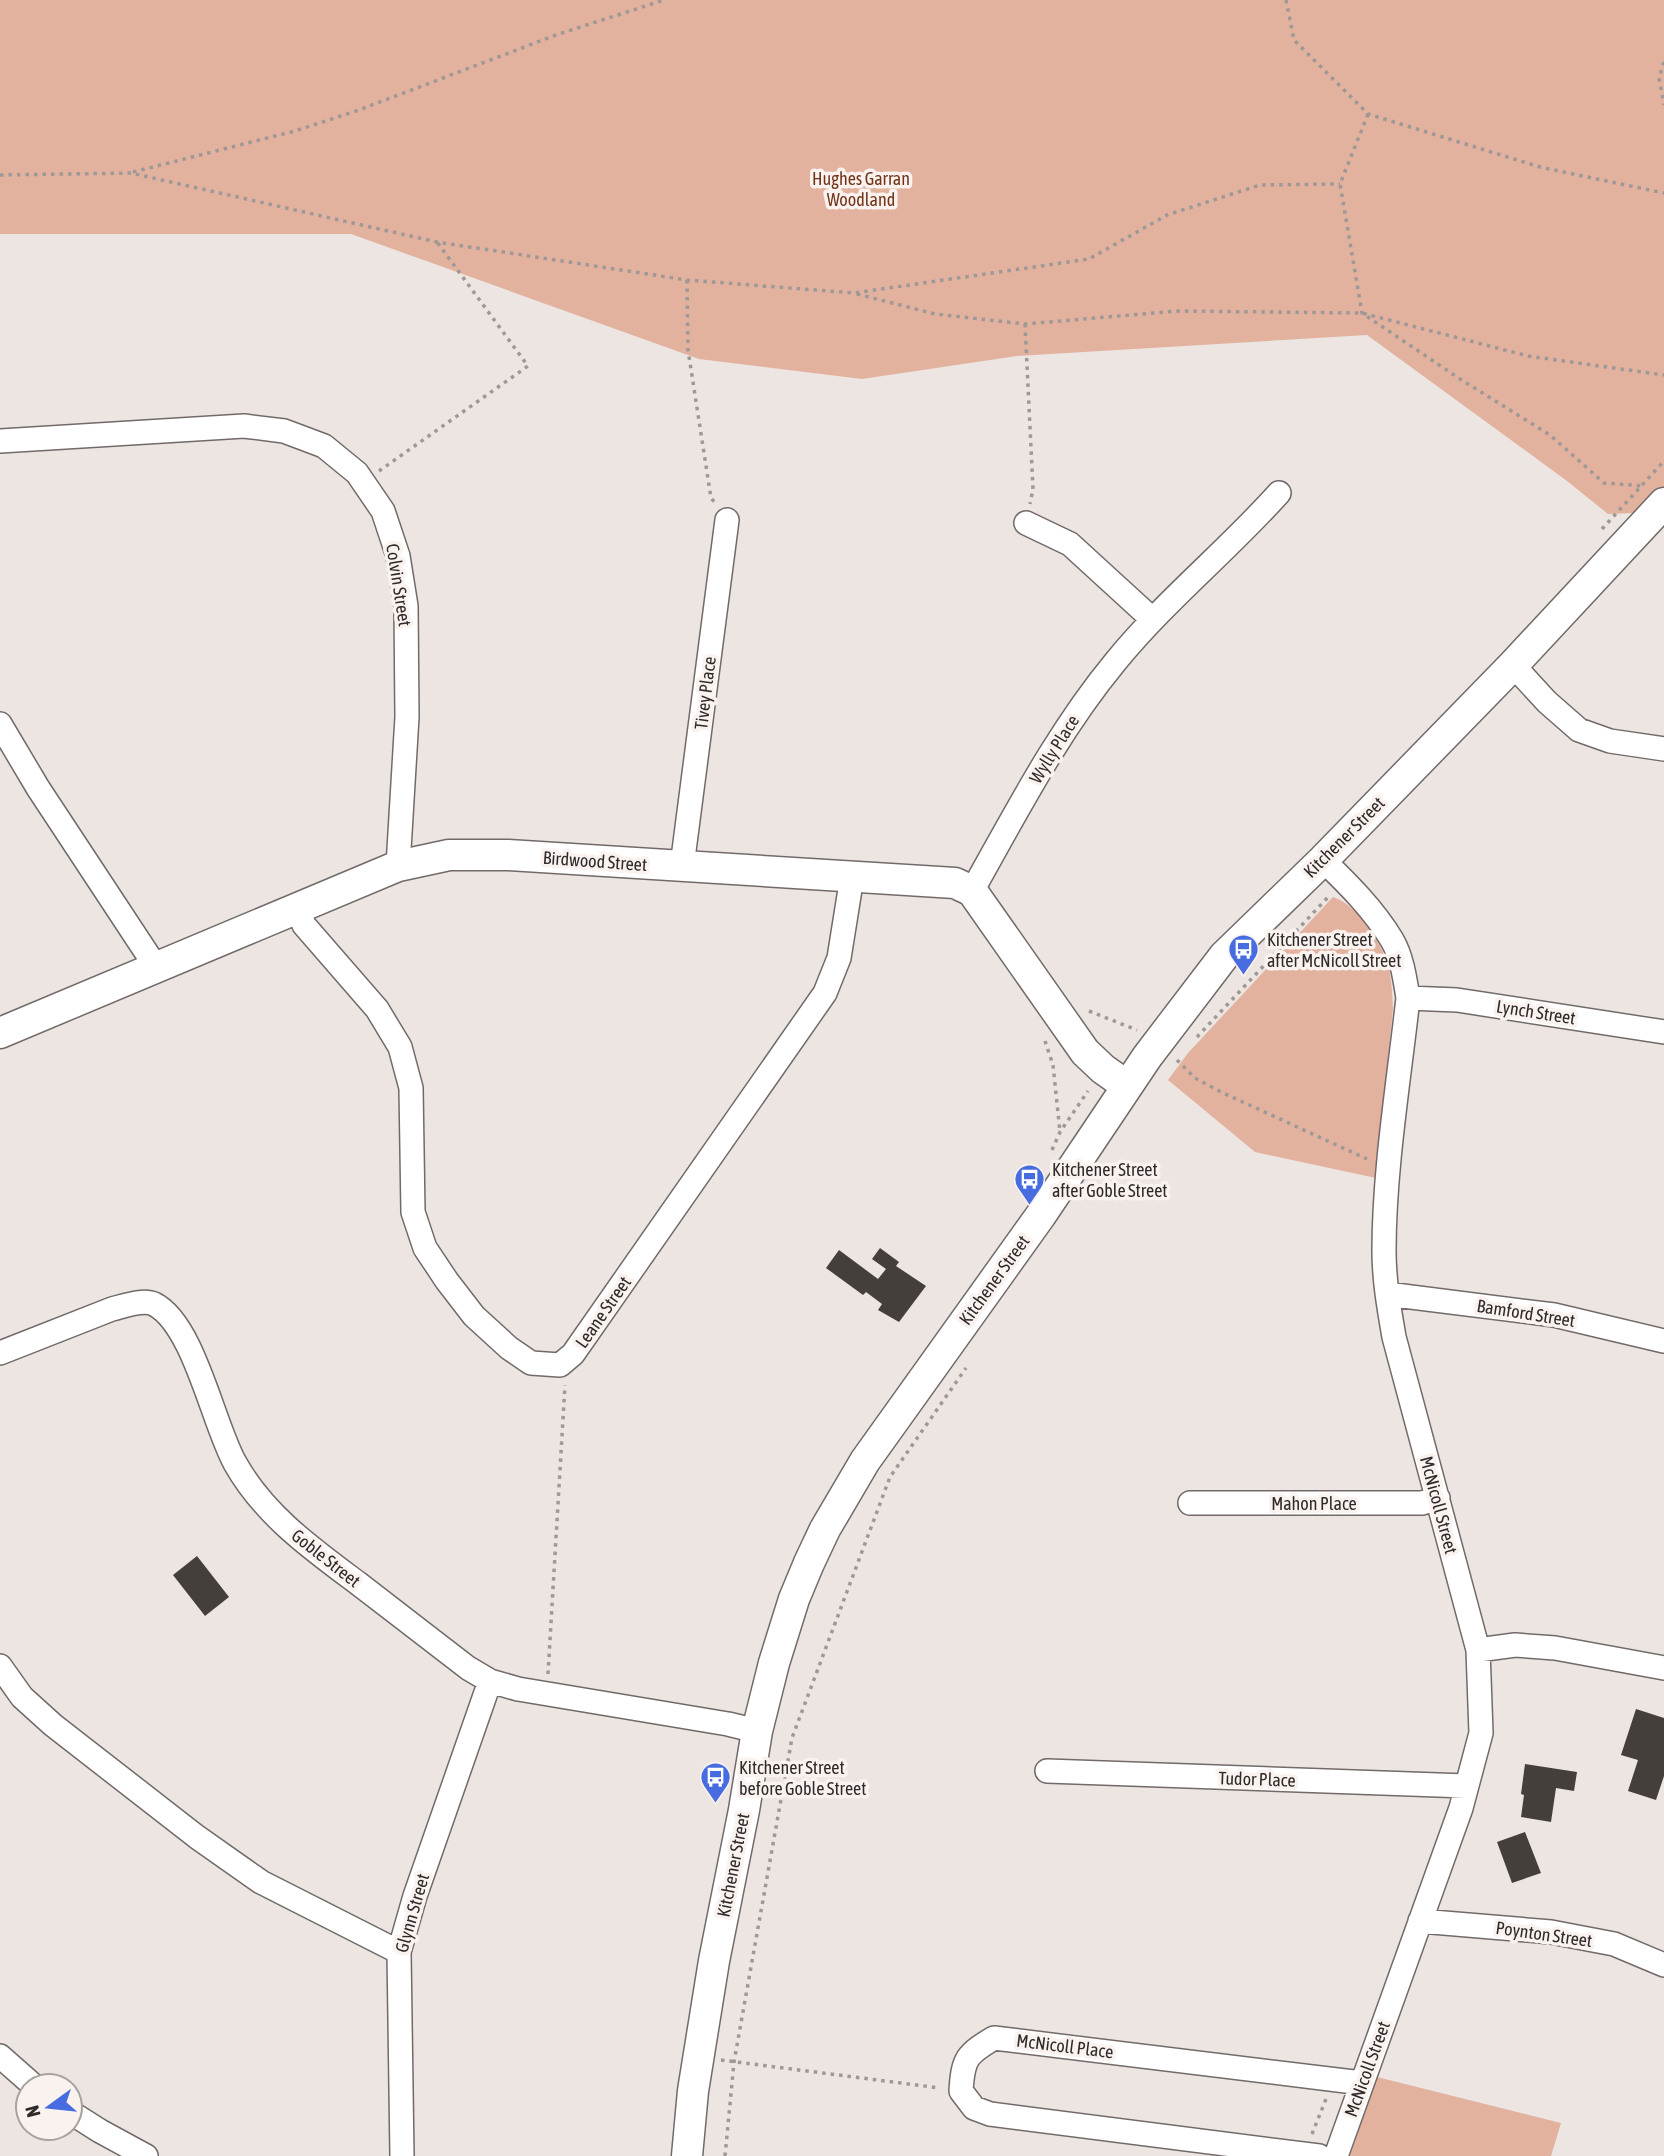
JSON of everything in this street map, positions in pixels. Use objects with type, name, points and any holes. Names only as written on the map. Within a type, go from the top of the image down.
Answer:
[{"type":"street","name":"Colvin Street","points":[[0,441],[244,426],[284,430],[324,446],[358,473],[383,511],[398,556],[406,606],[407,718],[398,866]]},
{"type":"street","name":"Kitchener Street","points":[[687,2156],[698,2057],[757,1731],[794,1599],[832,1517],[865,1461],[1041,1215],[1127,1086],[1224,956],[1323,860],[1513,665],[1653,492]]},
{"type":"street","name":"Wylly Place","points":[[972,891],[1049,754],[1080,706],[1152,619],[1247,528],[1279,493]]},
{"type":"street","name":"Tivey Place","points":[[682,866],[727,520]]},
{"type":"street","points":[[1026,523],[1070,544],[1152,619]]},
{"type":"street","points":[[1513,665],[1547,702],[1579,730],[1610,741],[1664,749]]},
{"type":"street","points":[[0,724],[38,788],[156,967]]},
{"type":"street","name":"Birdwood Street","points":[[0,1033],[398,866],[449,855],[496,855],[955,883],[972,891]]},
{"type":"street","name":"McNicoll Street","points":[[1323,860],[1363,901],[1392,941],[1405,975],[1408,998],[1389,1166],[1384,1251],[1387,1294],[1394,1337],[1478,1650],[1481,1732],[1461,1808],[1336,2156]]},
{"type":"street","name":"Leane Street","points":[[297,907],[304,925],[377,1009],[400,1047],[411,1088],[413,1212],[425,1248],[474,1315],[509,1348],[531,1363],[560,1365],[581,1343],[825,993],[839,958],[852,877]]},
{"type":"street","points":[[972,891],[1085,1052],[1127,1086]]},
{"type":"street","name":"Lynch Street","points":[[1408,998],[1457,1000],[1664,1032]]},
{"type":"street","name":"Bamford Street","points":[[1387,1294],[1554,1315],[1664,1341]]},
{"type":"street","name":"Goble Street","points":[[0,1353],[112,1309],[132,1303],[152,1303],[172,1319],[186,1343],[233,1461],[256,1496],[295,1535],[468,1668],[489,1681],[517,1689],[757,1731]]},
{"type":"street","name":"Mahon Place","points":[[1190,1503],[1422,1503],[1438,1498]]},
{"type":"street","points":[[1478,1650],[1516,1645],[1555,1648],[1664,1668]]},
{"type":"street","points":[[0,1666],[22,1697],[53,1725],[197,1837],[261,1882],[399,1952]]},
{"type":"street","name":"Glynn Street","points":[[402,2156],[399,1952],[415,1896],[489,1681]]},
{"type":"street","name":"Tudor Place","points":[[1047,1771],[1466,1786]]},
{"type":"street","name":"Poynton Street","points":[[1420,1921],[1551,1932],[1614,1944],[1664,1965]]},
{"type":"street","name":"McNicoll Place","points":[[961,2091],[962,2072],[972,2051],[994,2038],[1362,2083]]},
{"type":"street","points":[[0,2056],[18,2072]]},
{"type":"street","points":[[961,2091],[974,2108],[990,2114],[1319,2156]]},
{"type":"street","points":[[84,2121],[146,2156]]},
{"type":"path","points":[[0,175],[131,173],[295,131],[556,35],[664,0]]},
{"type":"path","points":[[1286,0],[1294,40],[1368,114],[1541,167],[1664,193]]},
{"type":"path","points":[[1664,62],[1659,78],[1664,106]]},
{"type":"path","points":[[1368,114],[1340,184],[1362,313],[1550,435],[1604,483],[1653,492],[1664,461]]},
{"type":"path","points":[[131,173],[437,242],[687,279],[854,293],[935,314],[1025,324],[1178,311],[1362,313],[1528,356],[1664,375]]},
{"type":"path","points":[[854,293],[1089,259],[1167,215],[1260,185],[1340,184]]},
{"type":"path","points":[[363,482],[528,366],[437,242]]},
{"type":"path","points":[[687,279],[688,350],[709,485],[712,498],[727,520]]},
{"type":"path","points":[[1025,324],[1033,489],[1026,523]]},
{"type":"path","points":[[1196,1038],[1329,897]]},
{"type":"path","points":[[1130,1040],[1138,1030]]},
{"type":"path","points":[[1042,1031],[1052,1065],[1060,1132]]},
{"type":"path","points":[[1182,1054],[1178,1061],[1195,1079],[1379,1165],[1389,1166]]},
{"type":"path","points":[[1051,1152],[1060,1132],[1103,1069]]},
{"type":"path","points":[[547,1694],[567,1360]]},
{"type":"path","points":[[725,2156],[734,2062],[792,1738],[890,1477],[968,1365]]},
{"type":"path","points":[[698,2057],[961,2091]]},
{"type":"green space","name":"Hughes Garran Woodland","points":[[0,0],[1664,0],[1664,512],[1608,514],[1367,335],[1017,356],[862,379],[699,359],[351,234],[0,234]]},
{"type":"green space","points":[[1333,897],[1358,914],[1372,932],[1382,950],[1391,977],[1393,1009],[1376,1178],[1255,1152],[1168,1080],[1188,1053]]},
{"type":"green space","points":[[1377,2077],[1561,2123],[1551,2156],[1350,2156]]},
{"type":"building","points":[[880,1248],[899,1262],[896,1266],[926,1286],[899,1322],[878,1310],[882,1304],[866,1292],[863,1295],[826,1268],[839,1250],[878,1279],[886,1269],[872,1259]]},
{"type":"building","points":[[197,1556],[229,1597],[205,1616],[173,1575]]},
{"type":"building","points":[[1636,1709],[1664,1718],[1664,1776],[1656,1800],[1628,1791],[1638,1760],[1621,1755]]},
{"type":"building","points":[[1525,1764],[1577,1772],[1574,1791],[1556,1788],[1551,1822],[1521,1817]]},
{"type":"building","points":[[1525,1832],[1541,1873],[1512,1883],[1497,1842]]},
{"type":"place","name":"Kitchener Street after McNicoll Street","points":[[1244,976]]},
{"type":"place","name":"Kitchener Street after Goble Street","points":[[1029,1206]]},
{"type":"place","name":"Kitchener Street before Goble Street","points":[[716,1804]]}]
